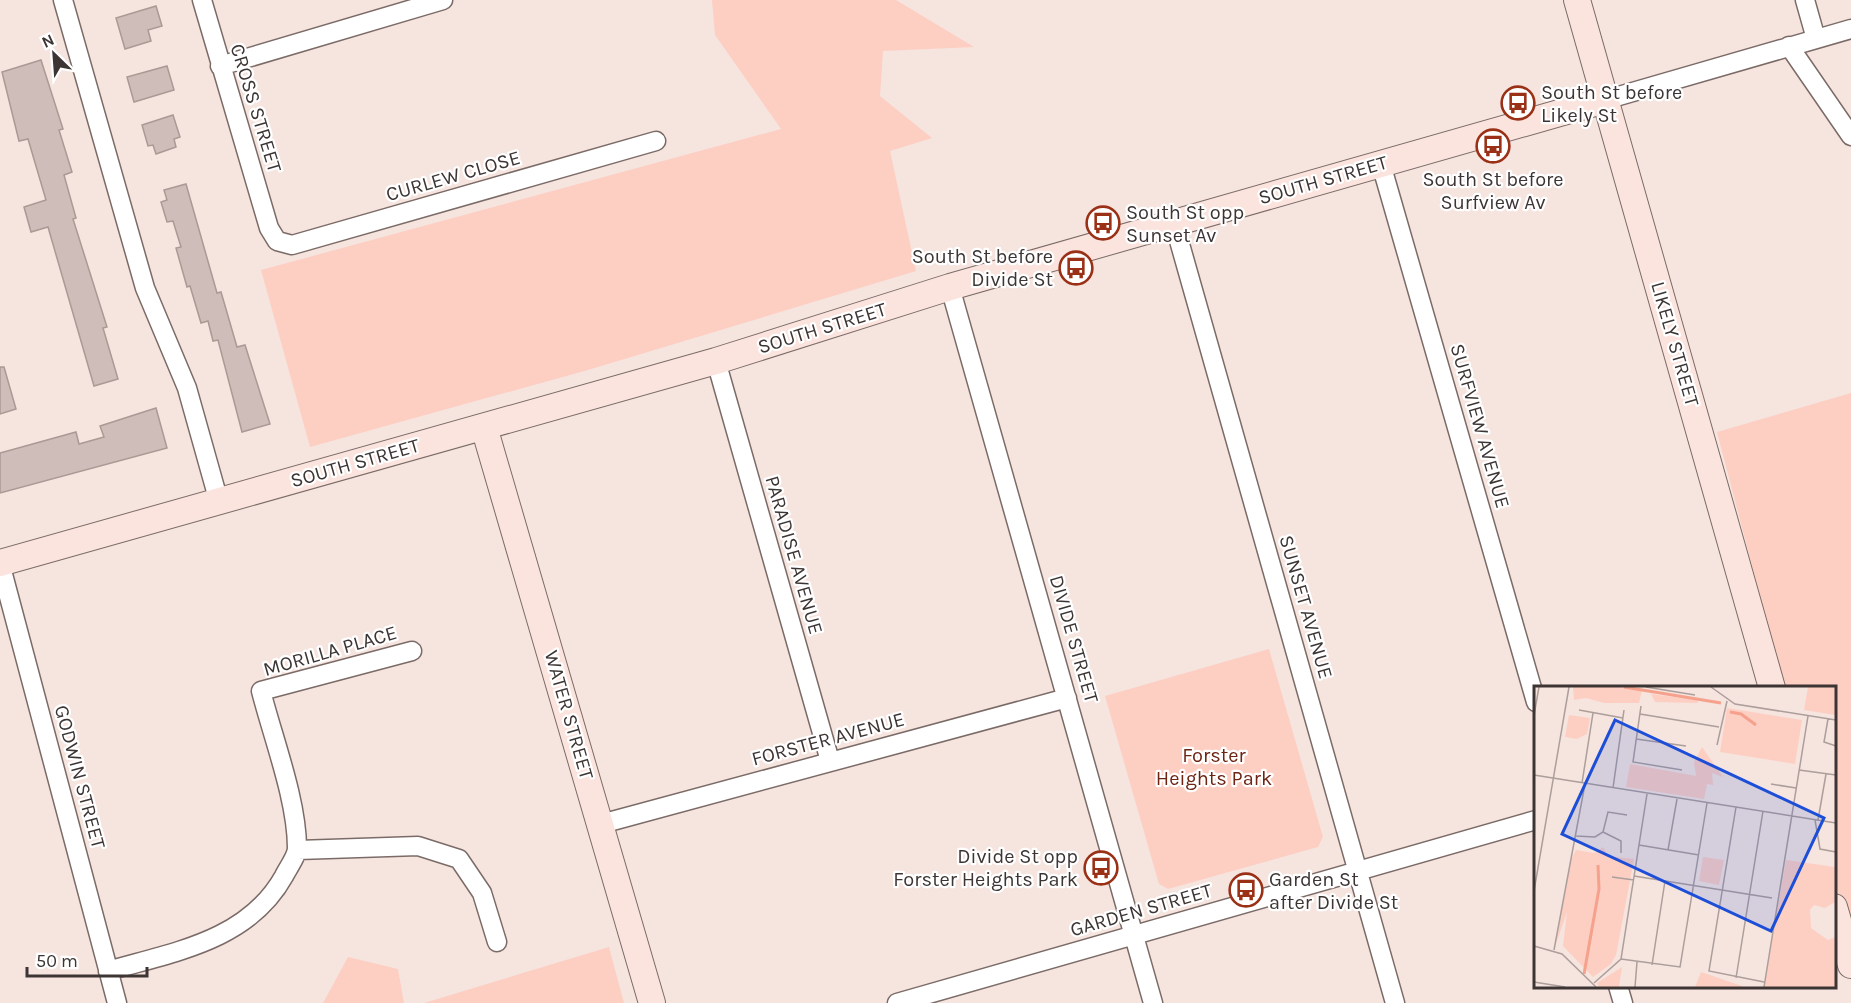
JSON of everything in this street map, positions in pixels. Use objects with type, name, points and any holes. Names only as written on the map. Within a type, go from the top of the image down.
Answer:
[{"type":"street","points":[[63,0],[145,288],[187,388],[219,502]]},
{"type":"street","name":"CROSS STREET","points":[[202,0],[269,228]]},
{"type":"street","points":[[220,66],[443,0]]},
{"type":"street","name":"LIKELY STREET","points":[[1577,0],[1771,686]]},
{"type":"street","points":[[1805,0],[1816,39]]},
{"type":"street","name":"SOUTH STREET","points":[[0,563],[716,361],[950,287],[1851,29]]},
{"type":"street","points":[[1789,46],[1851,136]]},
{"type":"street","name":"CURLEW CLOSE","points":[[269,228],[277,242],[292,245],[656,141]]},
{"type":"street","name":"SURFVIEW AVENUE","points":[[1381,164],[1534,695]]},
{"type":"street","name":"SUNSET AVENUE","points":[[1174,223],[1395,1003]]},
{"type":"street","name":"DIVIDE STREET","points":[[950,287],[1153,1003]]},
{"type":"street","name":"PARADISE AVENUE","points":[[716,361],[830,761]]},
{"type":"street","name":"WATER STREET","points":[[484,427],[652,1003]]},
{"type":"street","name":"GODWIN STREET","points":[[0,563],[117,1003]]},
{"type":"street","name":"MORILLA PLACE","points":[[298,850],[293,812],[261,691],[412,651]]},
{"type":"street","name":"FORSTER AVENUE","points":[[601,824],[1067,698]]},
{"type":"street","name":"GARDEN STREET","points":[[907,1002],[1534,821]]},
{"type":"street","points":[[108,971],[212,941],[251,917],[280,883],[298,850],[418,846],[459,859],[482,893],[496,942]]},
{"type":"street","points":[[1836,914],[1851,965]]},
{"type":"street","points":[[1618,988],[1623,1003]]},
{"type":"green space","points":[[712,0],[896,0],[974,47],[883,51],[880,96],[932,138],[890,151],[916,271],[588,370],[310,447],[261,270],[781,129],[715,35]]},
{"type":"green space","points":[[1851,393],[1851,943],[1836,884],[1836,686],[1783,686],[1717,432]]},
{"type":"green space","name":"Forster Heights Park","points":[[1269,649],[1323,837],[1318,847],[1168,889],[1159,884],[1105,696]]},
{"type":"green space","points":[[609,947],[624,1003],[424,1003]]},
{"type":"green space","points":[[348,957],[398,969],[404,1003],[323,1003]]},
{"type":"building","points":[[156,6],[162,26],[148,30],[151,41],[125,49],[116,18]]},
{"type":"building","points":[[41,60],[63,129],[59,130],[72,172],[64,175],[76,218],[73,219],[107,327],[103,328],[118,379],[94,386],[48,227],[31,232],[24,207],[46,200],[28,139],[19,141],[2,72]]},
{"type":"building","points":[[167,66],[174,90],[134,102],[127,77]]},
{"type":"building","points":[[173,115],[180,137],[174,139],[176,147],[156,154],[153,145],[148,146],[142,125]]},
{"type":"building","points":[[186,184],[217,293],[221,292],[237,347],[245,345],[270,424],[242,432],[218,340],[213,341],[208,321],[201,323],[190,286],[187,287],[176,248],[181,247],[173,221],[167,222],[161,202],[167,200],[164,190]]},
{"type":"building","points":[[0,367],[4,367],[16,409],[0,414]]},
{"type":"building","points":[[156,408],[167,448],[0,493],[0,453],[76,432],[79,444],[104,437],[100,426]]},
{"type":"place","name":"South St before Likely St","points":[[1518,103]]},
{"type":"place","name":"South St before Surfview Av","points":[[1493,146]]},
{"type":"place","name":"South St opp Sunset Av","points":[[1103,223]]},
{"type":"place","name":"South St before Divide St","points":[[1076,268]]},
{"type":"place","name":"Divide St opp Forster Heights Park","points":[[1101,868]]},
{"type":"place","name":"Garden St after Divide St","points":[[1246,890]]}]
